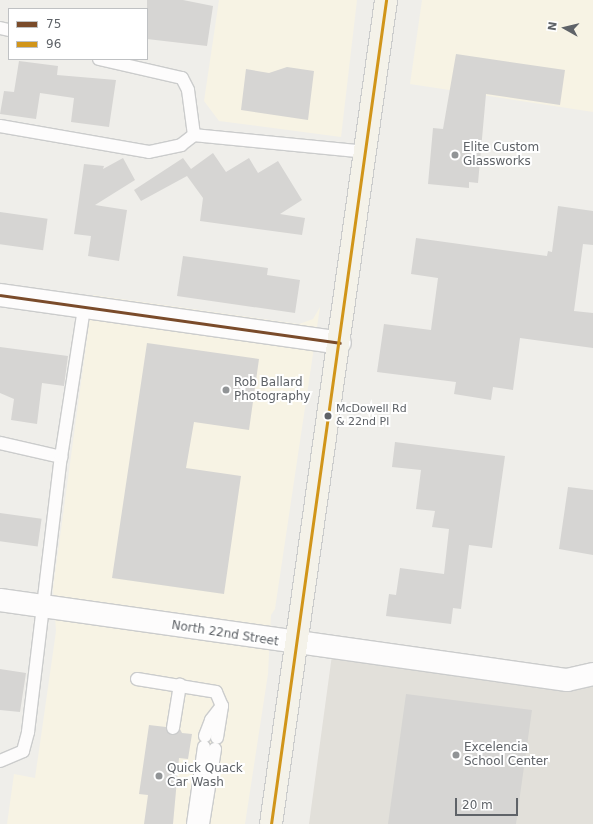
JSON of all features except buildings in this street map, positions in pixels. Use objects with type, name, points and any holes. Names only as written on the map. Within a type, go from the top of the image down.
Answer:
[{"type":"main road","points":[[271,824],[298,645],[386,0]]},
{"type":"street","points":[[0,295],[340,343]]},
{"type":"street","name":"North 22nd Street","points":[[0,600],[298,645],[567,680],[593,674]]},
{"type":"lane","points":[[103,60],[182,78],[188,90],[194,135]]},
{"type":"lane","points":[[0,126],[149,152],[181,146],[194,135],[366,152]]},
{"type":"lane","points":[[0,762],[17,755],[25,745],[46,606],[61,457],[84,308]]},
{"type":"lane","points":[[0,443],[61,457]]},
{"type":"lane","points":[[137,679],[210,689],[216,692],[222,706],[210,742],[192,824]]},
{"type":"lane","points":[[173,728],[180,685]]},
{"type":"lane","points":[[203,824],[210,742]]},
{"type":"shaded area","points":[[219,0],[357,0],[341,137],[219,121],[204,101]]},
{"type":"shaded area","points":[[422,0],[593,0],[593,112],[410,84]]},
{"type":"shaded area","points":[[93,295],[299,324],[313,319],[320,307],[275,609],[271,615],[268,674],[245,824],[7,824],[14,774],[35,778],[56,631],[53,588]]},
{"type":"shaded area","name":"Excelencia School Center","points":[[332,655],[593,686],[593,824],[309,824]]},
{"type":"transit line","name":"96","points":[[271,824],[386,0]]},
{"type":"transit line","name":"75","points":[[0,295],[340,343]]},
{"type":"place","name":"Elite Custom Glassworks","points":[[455,155]]},
{"type":"place","name":"Rob Ballard Photography","points":[[226,390]]},
{"type":"place","name":"McDowell Rd & 22nd Pl","points":[[328,416]]},
{"type":"place","name":"Excelencia School Center","points":[[456,755]]},
{"type":"place","name":"Quick Quack Car Wash","points":[[159,776]]}]
